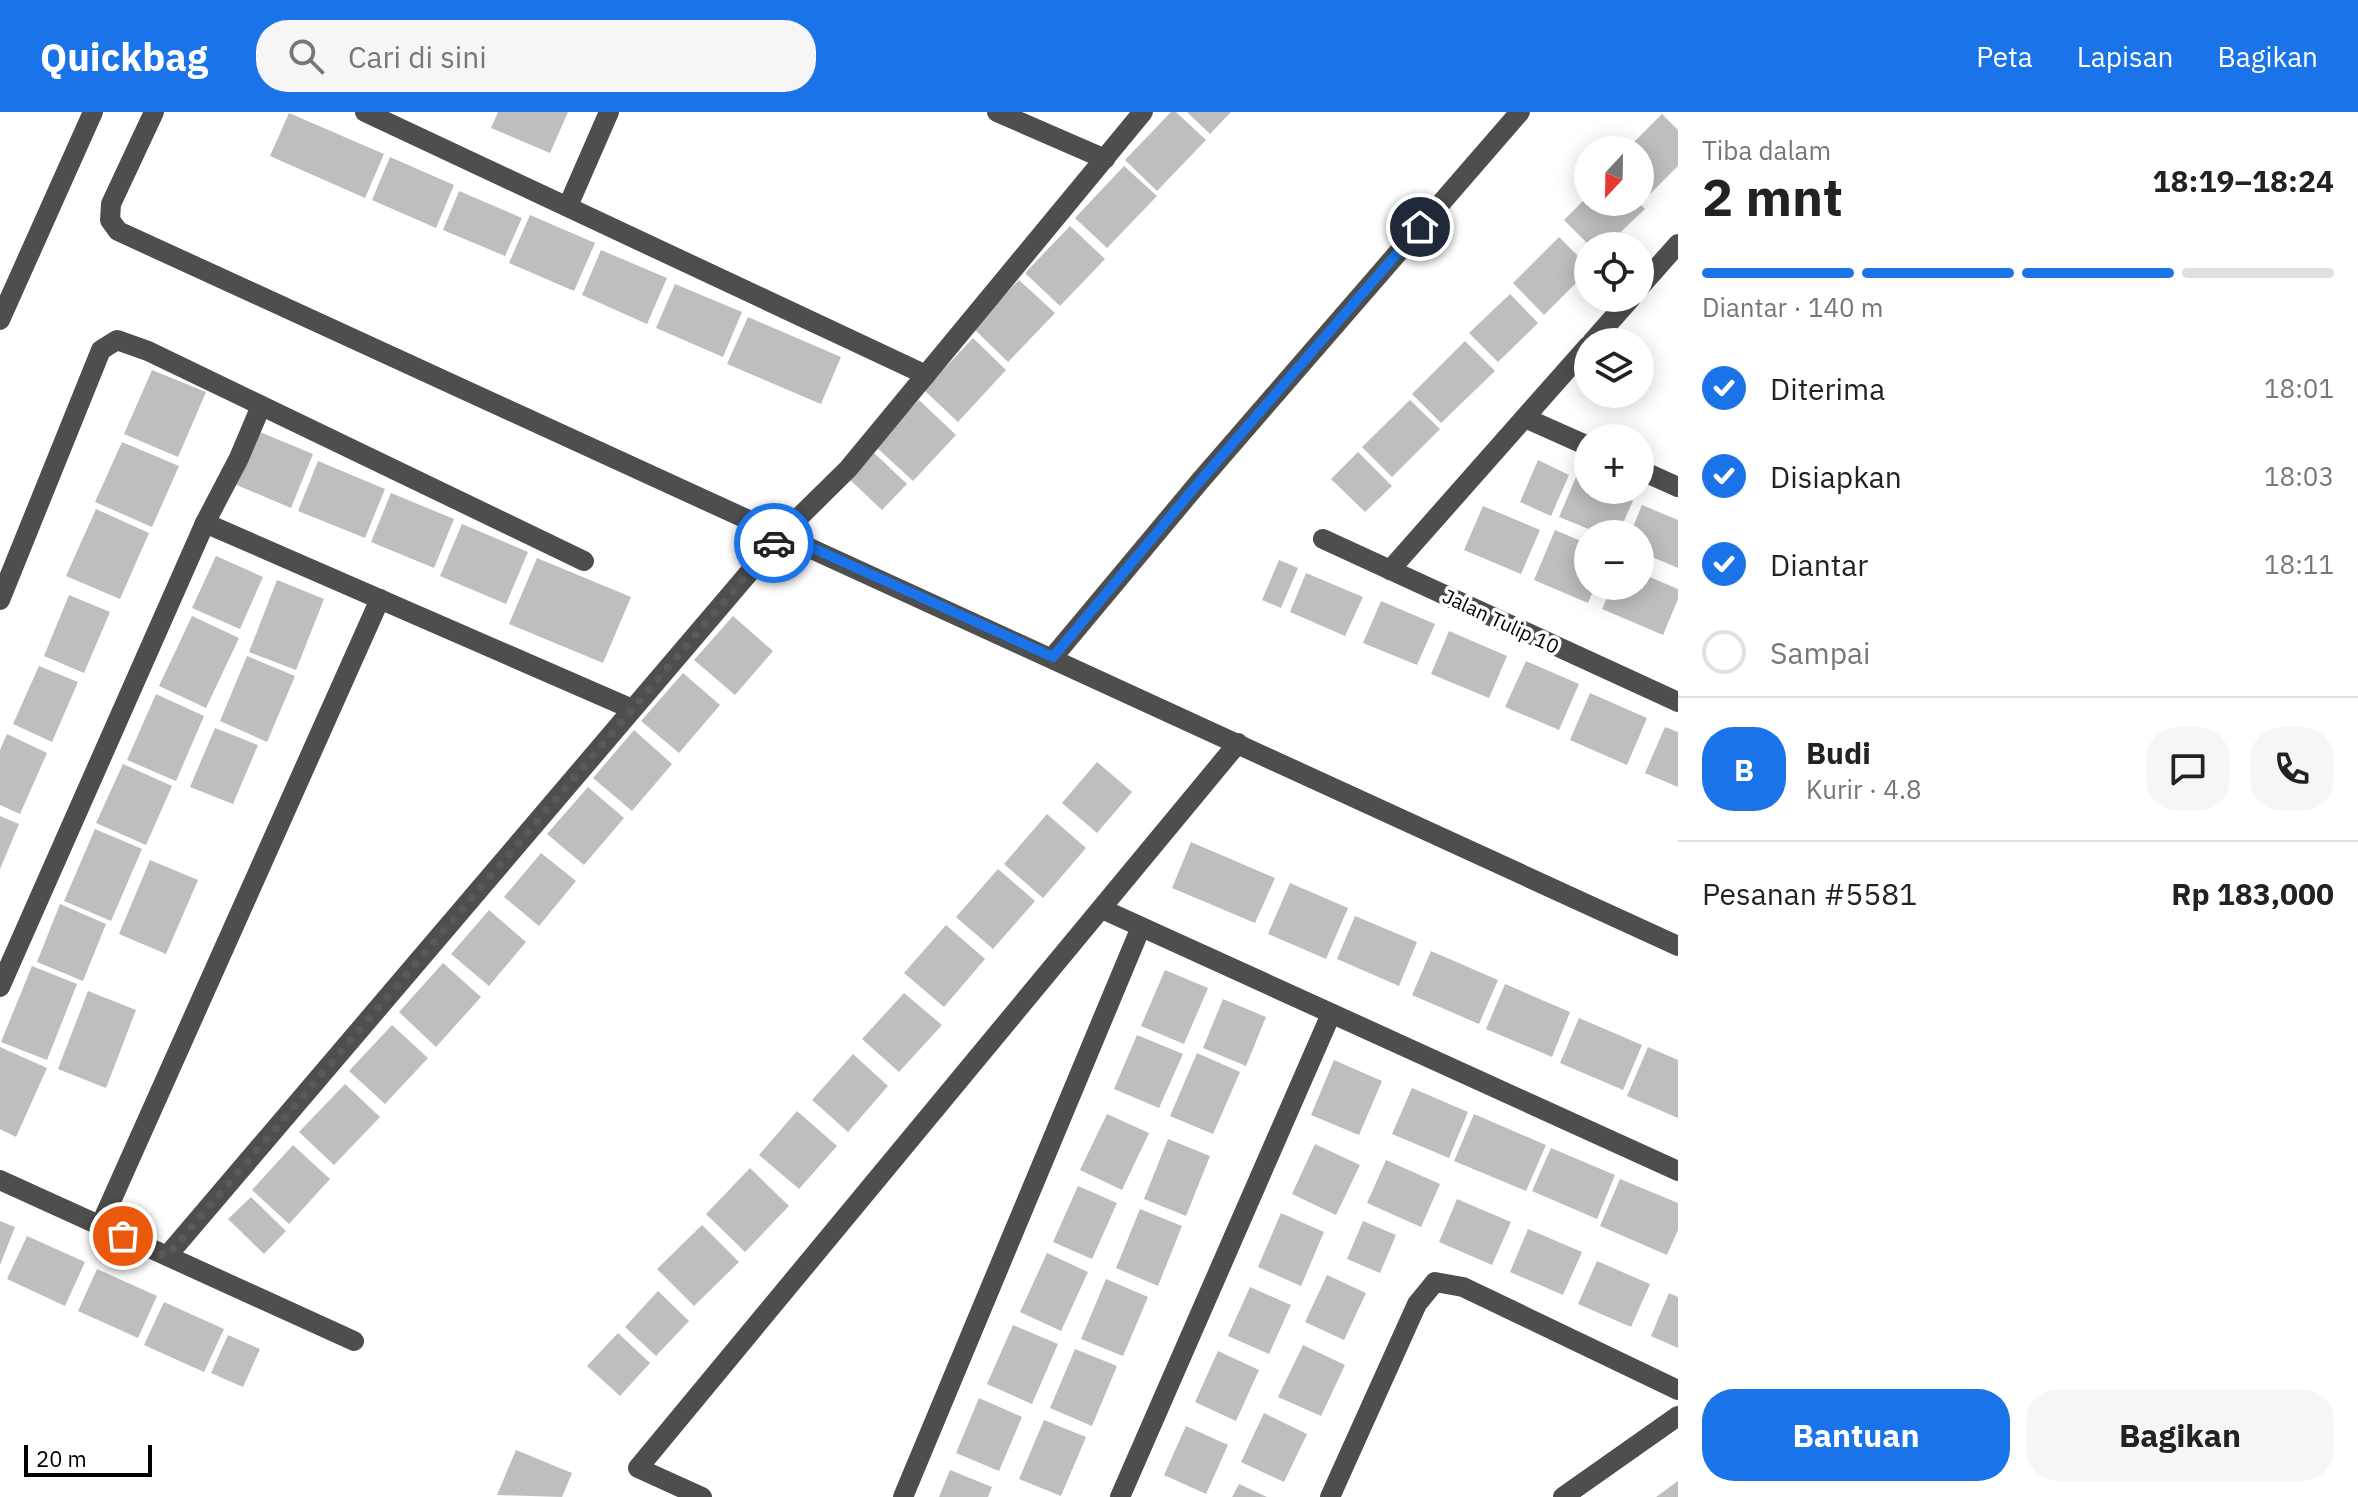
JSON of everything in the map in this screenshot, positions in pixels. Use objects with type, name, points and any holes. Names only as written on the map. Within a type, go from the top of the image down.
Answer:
[{"type":"street","points":[[0,320],[6,291],[93,112]]},
{"type":"street","points":[[154,112],[111,204],[110,220],[118,231],[1678,946]]},
{"type":"street","points":[[365,112],[392,117],[568,206],[926,375]]},
{"type":"street","points":[[568,206],[609,112]]},
{"type":"street","points":[[997,112],[1105,159]]},
{"type":"street","points":[[167,1256],[782,534],[848,469],[1143,112]]},
{"type":"street","points":[[1053,657],[1200,481],[1520,112]]},
{"type":"street","points":[[1654,271],[1678,244]]},
{"type":"street","points":[[1604,328],[1619,312]]},
{"type":"street","points":[[0,600],[101,350],[117,340],[148,351],[584,561]]},
{"type":"street","points":[[1390,570],[1574,362]]},
{"type":"street","points":[[0,987],[205,523],[239,458],[261,406]]},
{"type":"street","points":[[1525,418],[1574,440]]},
{"type":"street","points":[[1654,476],[1678,487]]},
{"type":"street","points":[[205,523],[632,709]]},
{"type":"street","name":"Jalan Tulip 10","points":[[1323,539],[1678,702]]},
{"type":"street","points":[[100,1226],[380,599]]},
{"type":"street","points":[[702,1497],[638,1468],[1238,743]]},
{"type":"street","points":[[1102,909],[1678,1171]]},
{"type":"street","points":[[903,1497],[1141,927]]},
{"type":"street","points":[[1120,1497],[1331,1014]]},
{"type":"street","points":[[0,1180],[354,1341]]},
{"type":"street","points":[[1330,1497],[1417,1304],[1435,1282],[1463,1287],[1678,1390]]},
{"type":"street","points":[[1563,1497],[1678,1416]]},
{"type":"building","points":[[498,112],[568,112],[550,153],[491,128]]},
{"type":"building","points":[[1171,112],[1176,112],[1206,140],[1157,191],[1125,160]]},
{"type":"building","points":[[1187,112],[1231,112],[1210,134]]},
{"type":"building","points":[[289,113],[384,154],[365,198],[270,156]]},
{"type":"building","points":[[1662,114],[1678,130],[1678,166],[1654,190],[1654,136],[1640,136]]},
{"type":"building","points":[[390,157],[454,185],[436,228],[372,200]]},
{"type":"building","points":[[1124,166],[1157,196],[1107,248],[1075,218]]},
{"type":"building","points":[[459,191],[522,218],[505,256],[443,230]]},
{"type":"building","points":[[1574,210],[1574,216],[1638,216],[1621,232],[1576,232],[1564,220]]},
{"type":"building","points":[[530,215],[595,243],[574,291],[509,263]]},
{"type":"building","points":[[1070,226],[1105,259],[1060,306],[1025,273]]},
{"type":"building","points":[[1559,237],[1574,252],[1574,285],[1544,315],[1513,283]]},
{"type":"building","points":[[601,250],[667,278],[647,324],[582,295]]},
{"type":"building","points":[[1019,280],[1055,313],[1008,362],[973,328]]},
{"type":"building","points":[[675,284],[742,312],[723,357],[656,328]]},
{"type":"building","points":[[1510,294],[1538,323],[1498,362],[1469,333]]},
{"type":"building","points":[[748,317],[841,357],[821,404],[727,364]]},
{"type":"building","points":[[973,338],[1006,370],[958,422],[924,390]]},
{"type":"building","points":[[1465,341],[1495,371],[1441,423],[1412,394]]},
{"type":"building","points":[[152,370],[206,392],[178,457],[124,434]]},
{"type":"building","points":[[919,400],[956,435],[913,481],[875,446]]},
{"type":"building","points":[[1410,400],[1440,429],[1392,477],[1362,447]]},
{"type":"building","points":[[255,430],[313,454],[291,508],[232,483]]},
{"type":"building","points":[[122,442],[179,466],[152,527],[95,502]]},
{"type":"building","points":[[872,451],[907,484],[882,510],[847,477]]},
{"type":"building","points":[[1358,452],[1392,486],[1365,512],[1331,479]]},
{"type":"building","points":[[1538,460],[1569,475],[1551,516],[1520,502]]},
{"type":"building","points":[[318,461],[385,489],[365,538],[298,511]]},
{"type":"building","points":[[1574,482],[1574,504],[1632,504],[1624,520],[1574,520],[1574,523],[1559,517]]},
{"type":"building","points":[[391,493],[454,519],[434,568],[371,542]]},
{"type":"building","points":[[1642,505],[1678,520],[1678,568],[1654,558],[1654,520],[1636,520]]},
{"type":"building","points":[[1483,506],[1540,530],[1521,574],[1464,550]]},
{"type":"building","points":[[96,509],[149,533],[120,599],[66,576]]},
{"type":"building","points":[[462,524],[528,552],[506,604],[440,576]]},
{"type":"building","points":[[1555,530],[1574,538],[1574,597],[1534,580]]},
{"type":"building","points":[[216,556],[263,577],[240,629],[192,608]]},
{"type":"building","points":[[537,558],[631,597],[603,663],[509,624]]},
{"type":"building","points":[[1279,560],[1298,568],[1281,608],[1262,600]]},
{"type":"building","points":[[1306,573],[1363,597],[1345,636],[1290,612]]},
{"type":"building","points":[[1654,579],[1678,589],[1678,599],[1663,635],[1602,609],[1606,600],[1654,600]]},
{"type":"building","points":[[277,580],[324,599],[296,670],[249,652]]},
{"type":"building","points":[[69,595],[110,612],[84,673],[44,656]]},
{"type":"building","points":[[1381,601],[1435,624],[1417,665],[1363,643]]},
{"type":"building","points":[[192,616],[239,638],[206,708],[159,686]]},
{"type":"building","points":[[733,616],[773,651],[735,695],[694,660]]},
{"type":"building","points":[[1449,631],[1507,656],[1489,698],[1431,674]]},
{"type":"building","points":[[247,656],[295,676],[267,742],[220,721]]},
{"type":"building","points":[[1526,661],[1579,684],[1559,730],[1505,707]]},
{"type":"building","points":[[39,666],[78,682],[52,742],[13,724]]},
{"type":"building","points":[[683,673],[720,705],[679,753],[641,721]]},
{"type":"building","points":[[1590,693],[1647,718],[1627,765],[1570,740]]},
{"type":"building","points":[[156,694],[204,716],[176,781],[127,760]]},
{"type":"building","points":[[1665,727],[1678,732],[1678,787],[1645,773]]},
{"type":"building","points":[[215,728],[258,745],[233,804],[190,787]]},
{"type":"building","points":[[634,730],[672,764],[632,811],[593,778]]},
{"type":"building","points":[[7,734],[47,753],[20,814],[0,805],[0,750]]},
{"type":"building","points":[[1097,762],[1132,792],[1097,833],[1062,803]]},
{"type":"building","points":[[123,764],[172,786],[146,845],[96,823]]},
{"type":"building","points":[[588,787],[624,818],[584,865],[547,834]]},
{"type":"building","points":[[1047,814],[1086,848],[1043,898],[1004,864]]},
{"type":"building","points":[[0,816],[19,824],[0,869]]},
{"type":"building","points":[[95,829],[142,849],[111,921],[64,901]]},
{"type":"building","points":[[1191,842],[1275,878],[1255,923],[1172,888]]},
{"type":"building","points":[[541,853],[576,881],[539,926],[504,897]]},
{"type":"building","points":[[150,860],[198,880],[166,954],[119,934]]},
{"type":"building","points":[[998,869],[1035,901],[993,949],[956,917]]},
{"type":"building","points":[[1290,883],[1348,908],[1326,959],[1268,934]]},
{"type":"building","points":[[60,904],[106,924],[83,981],[37,962]]},
{"type":"building","points":[[489,910],[526,942],[489,986],[451,954]]},
{"type":"building","points":[[1355,916],[1417,942],[1399,986],[1337,959]]},
{"type":"building","points":[[946,925],[985,959],[944,1007],[904,973]]},
{"type":"building","points":[[1431,951],[1498,980],[1479,1024],[1412,995]]},
{"type":"building","points":[[443,963],[481,997],[436,1047],[399,1012]]},
{"type":"building","points":[[32,966],[77,984],[47,1060],[1,1042]]},
{"type":"building","points":[[1165,970],[1208,988],[1184,1044],[1141,1026]]},
{"type":"building","points":[[1505,984],[1570,1012],[1552,1057],[1486,1029]]},
{"type":"building","points":[[88,991],[136,1010],[106,1088],[58,1069]]},
{"type":"building","points":[[904,993],[942,1025],[899,1072],[862,1039]]},
{"type":"building","points":[[1223,999],[1266,1017],[1246,1066],[1203,1048]]},
{"type":"building","points":[[1579,1018],[1642,1045],[1623,1090],[1560,1063]]},
{"type":"building","points":[[392,1025],[428,1058],[385,1104],[349,1071]]},
{"type":"building","points":[[1137,1035],[1183,1054],[1159,1108],[1114,1089]]},
{"type":"building","points":[[0,1047],[47,1068],[16,1137],[0,1129]]},
{"type":"building","points":[[1648,1047],[1678,1060],[1678,1118],[1627,1096]]},
{"type":"building","points":[[1197,1053],[1240,1072],[1213,1134],[1170,1116]]},
{"type":"building","points":[[853,1054],[888,1086],[848,1132],[812,1100]]},
{"type":"building","points":[[1334,1060],[1382,1081],[1359,1135],[1311,1115]]},
{"type":"building","points":[[345,1084],[380,1117],[334,1165],[299,1132]]},
{"type":"building","points":[[1412,1088],[1468,1112],[1449,1158],[1392,1134]]},
{"type":"building","points":[[797,1111],[837,1146],[799,1189],[759,1155]]},
{"type":"building","points":[[1107,1114],[1149,1133],[1122,1190],[1080,1170]]},
{"type":"building","points":[[1474,1114],[1546,1145],[1526,1191],[1454,1161]]},
{"type":"building","points":[[1168,1139],[1210,1156],[1186,1216],[1144,1199]]},
{"type":"building","points":[[1315,1144],[1360,1165],[1336,1215],[1292,1194]]},
{"type":"building","points":[[293,1145],[330,1179],[289,1224],[252,1190]]},
{"type":"building","points":[[1551,1148],[1615,1175],[1597,1219],[1532,1191]]},
{"type":"building","points":[[1386,1160],[1440,1184],[1421,1227],[1367,1203]]},
{"type":"building","points":[[750,1168],[789,1206],[745,1252],[706,1214]]},
{"type":"building","points":[[1620,1179],[1678,1203],[1678,1230],[1667,1255],[1600,1226]]},
{"type":"building","points":[[1078,1186],[1117,1203],[1092,1259],[1053,1242]]},
{"type":"building","points":[[251,1197],[286,1231],[264,1254],[228,1219]]},
{"type":"building","points":[[1457,1199],[1511,1222],[1492,1265],[1439,1242]]},
{"type":"building","points":[[1140,1209],[1182,1226],[1158,1286],[1116,1268]]},
{"type":"building","points":[[1281,1213],[1324,1232],[1301,1286],[1258,1267]]},
{"type":"building","points":[[0,1221],[15,1227],[0,1265]]},
{"type":"building","points":[[1363,1221],[1396,1235],[1380,1273],[1347,1259]]},
{"type":"building","points":[[702,1225],[739,1262],[694,1306],[657,1269]]},
{"type":"building","points":[[1528,1229],[1582,1252],[1563,1295],[1510,1272]]},
{"type":"building","points":[[27,1236],[85,1262],[65,1306],[7,1279]]},
{"type":"building","points":[[1047,1253],[1088,1272],[1061,1331],[1020,1312]]},
{"type":"building","points":[[1597,1261],[1650,1284],[1631,1327],[1578,1304]]},
{"type":"building","points":[[97,1269],[157,1296],[138,1338],[78,1311]]},
{"type":"building","points":[[1327,1275],[1366,1293],[1344,1340],[1305,1322]]},
{"type":"building","points":[[1106,1279],[1148,1297],[1123,1356],[1081,1339]]},
{"type":"building","points":[[1250,1287],[1291,1305],[1269,1354],[1228,1336]]},
{"type":"building","points":[[658,1291],[689,1321],[656,1356],[625,1327]]},
{"type":"building","points":[[1669,1293],[1678,1297],[1678,1348],[1651,1336]]},
{"type":"building","points":[[164,1302],[224,1329],[204,1372],[144,1345]]},
{"type":"building","points":[[1013,1325],[1058,1344],[1032,1404],[987,1384]]},
{"type":"building","points":[[618,1333],[650,1363],[620,1396],[587,1366]]},
{"type":"building","points":[[228,1335],[260,1349],[243,1387],[211,1373]]},
{"type":"building","points":[[1303,1345],[1345,1365],[1321,1416],[1278,1397]]},
{"type":"building","points":[[1075,1349],[1117,1366],[1092,1426],[1050,1408]]},
{"type":"building","points":[[1218,1351],[1259,1370],[1236,1421],[1195,1402]]},
{"type":"building","points":[[979,1398],[1022,1417],[999,1471],[956,1453]]},
{"type":"building","points":[[1264,1413],[1307,1434],[1284,1482],[1241,1462]]},
{"type":"building","points":[[1044,1420],[1086,1437],[1061,1496],[1019,1479]]},
{"type":"building","points":[[1186,1426],[1228,1445],[1206,1494],[1164,1475]]},
{"type":"building","points":[[516,1450],[572,1473],[562,1497],[497,1495]]},
{"type":"building","points":[[950,1470],[992,1487],[988,1497],[939,1497]]},
{"type":"building","points":[[1678,1481],[1678,1497],[1656,1497]]},
{"type":"building","points":[[1239,1484],[1267,1497],[1232,1497]]},
{"type":"way so far","points":[[123,1236],[167,1256],[774,543]]},
{"type":"route","points":[[774,543],[782,534],[1053,657],[1200,481],[1420,227]]}]
